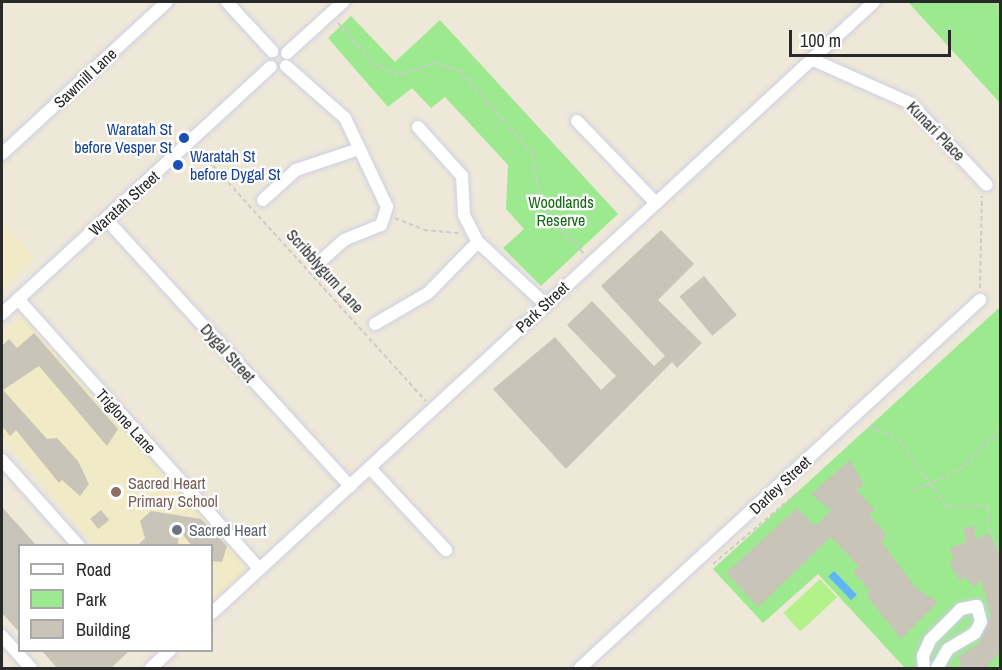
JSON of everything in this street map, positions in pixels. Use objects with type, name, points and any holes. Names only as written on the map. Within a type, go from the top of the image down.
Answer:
[{"type":"street","name":"Sawmill Lane","points":[[2,153],[167,2]]},
{"type":"street","points":[[227,2],[272,51],[287,53]]},
{"type":"street","points":[[286,66],[287,53],[344,2]]},
{"type":"street","name":"Park Street","points":[[213,612],[873,2]]},
{"type":"street","points":[[272,51],[271,67],[286,66],[345,118],[385,199],[387,216],[371,231],[344,240],[321,261]]},
{"type":"street","name":"Kunari Place","points":[[811,59],[910,103],[987,185]]},
{"type":"street","name":"Waratah Street","points":[[2,314],[271,67]]},
{"type":"street","points":[[577,121],[656,203]]},
{"type":"street","points":[[418,127],[462,176],[464,215],[478,242],[545,304]]},
{"type":"street","points":[[263,200],[296,170],[359,148]]},
{"type":"street","name":"Dygal Street","points":[[106,219],[350,486]]},
{"type":"street","points":[[375,324],[428,293],[478,242]]},
{"type":"street","name":"Triglone Lane","points":[[18,299],[259,570]]},
{"type":"street","name":"Darley Street","points":[[580,669],[980,300]]},
{"type":"street","points":[[2,460],[77,544]]},
{"type":"street","points":[[370,468],[446,550]]},
{"type":"street","points":[[924,669],[930,640],[961,609],[977,606],[981,622],[975,633],[948,649],[937,669]]},
{"type":"street","points":[[2,636],[32,669]]},
{"type":"street","points":[[151,669],[169,652]]},
{"type":"path","points":[[993,2],[1000,10]]},
{"type":"path","points":[[338,23],[374,64],[400,75],[434,63],[460,71],[533,154],[540,205],[591,262]]},
{"type":"path","name":"Scribblygum Lane","points":[[198,149],[434,410]]},
{"type":"path","points":[[980,300],[979,203],[987,185]]},
{"type":"path","points":[[387,216],[424,230],[465,230]]},
{"type":"path","points":[[869,427],[898,439],[946,507],[988,507],[989,529],[1000,551]]},
{"type":"path","points":[[913,489],[963,467],[1000,430]]},
{"type":"path","points":[[713,564],[797,493]]},
{"type":"shaded area","points":[[2,220],[35,259],[2,290]]},
{"type":"shaded area","name":"Sacred Heart Primary School","points":[[24,314],[251,566],[213,600],[213,544],[93,544],[2,438],[2,334]]},
{"type":"green space","points":[[908,2],[1000,2],[1000,103]]},
{"type":"green space","name":"Woodlands Reserve","points":[[351,16],[395,62],[440,20],[618,214],[541,286],[503,248],[524,229],[506,209],[508,165],[445,97],[431,108],[412,88],[388,107],[328,38]]},
{"type":"green space","points":[[1000,307],[1000,668],[905,668],[818,574],[763,623],[713,569]]},
{"type":"green space","points":[[820,579],[837,597],[800,631],[783,613]]},
{"type":"water","points":[[834,571],[857,595],[851,600],[828,577]]},
{"type":"building","points":[[661,230],[694,264],[658,300],[702,343],[677,368],[672,362],[566,469],[493,389],[555,337],[601,390],[616,376],[567,325],[592,301],[654,366],[665,356],[601,286]]},
{"type":"building","points":[[704,276],[737,315],[712,336],[679,297]]},
{"type":"building","points":[[34,333],[118,429],[107,446],[39,366],[3,390],[47,439],[57,438],[78,461],[89,484],[80,496],[62,480],[59,483],[16,430],[10,436],[2,426],[2,346],[9,339],[17,348]]},
{"type":"building","points":[[850,460],[864,484],[857,490],[875,510],[869,515],[887,535],[881,541],[916,588],[938,602],[901,639],[867,596],[871,592],[853,572],[859,567],[831,537],[758,607],[726,573],[797,508],[815,526],[831,511],[811,494]]},
{"type":"building","points":[[2,507],[35,544],[18,544],[18,631],[2,613]]},
{"type":"building","points":[[101,510],[109,520],[98,529],[90,519]]},
{"type":"building","name":"Sacred Heart","points":[[151,511],[201,519],[227,546],[222,562],[213,561],[213,544],[190,544],[179,530],[178,544],[139,544],[145,538],[140,521]]},
{"type":"building","points":[[974,526],[976,539],[989,534],[1000,556],[1000,652],[984,669],[962,669],[958,657],[979,644],[991,615],[981,580],[974,587],[965,577],[960,581],[949,562],[954,560],[949,548],[966,542],[963,528]]},
{"type":"building","points":[[43,652],[128,652],[110,669],[58,669]]},
{"type":"place","name":"Waratah St before Vesper St","points":[[184,138]]},
{"type":"place","name":"Waratah St before Dygal St","points":[[178,165]]},
{"type":"place","name":"Sacred Heart Primary School","points":[[116,492]]},
{"type":"place","name":"Sacred Heart","points":[[177,530]]}]
